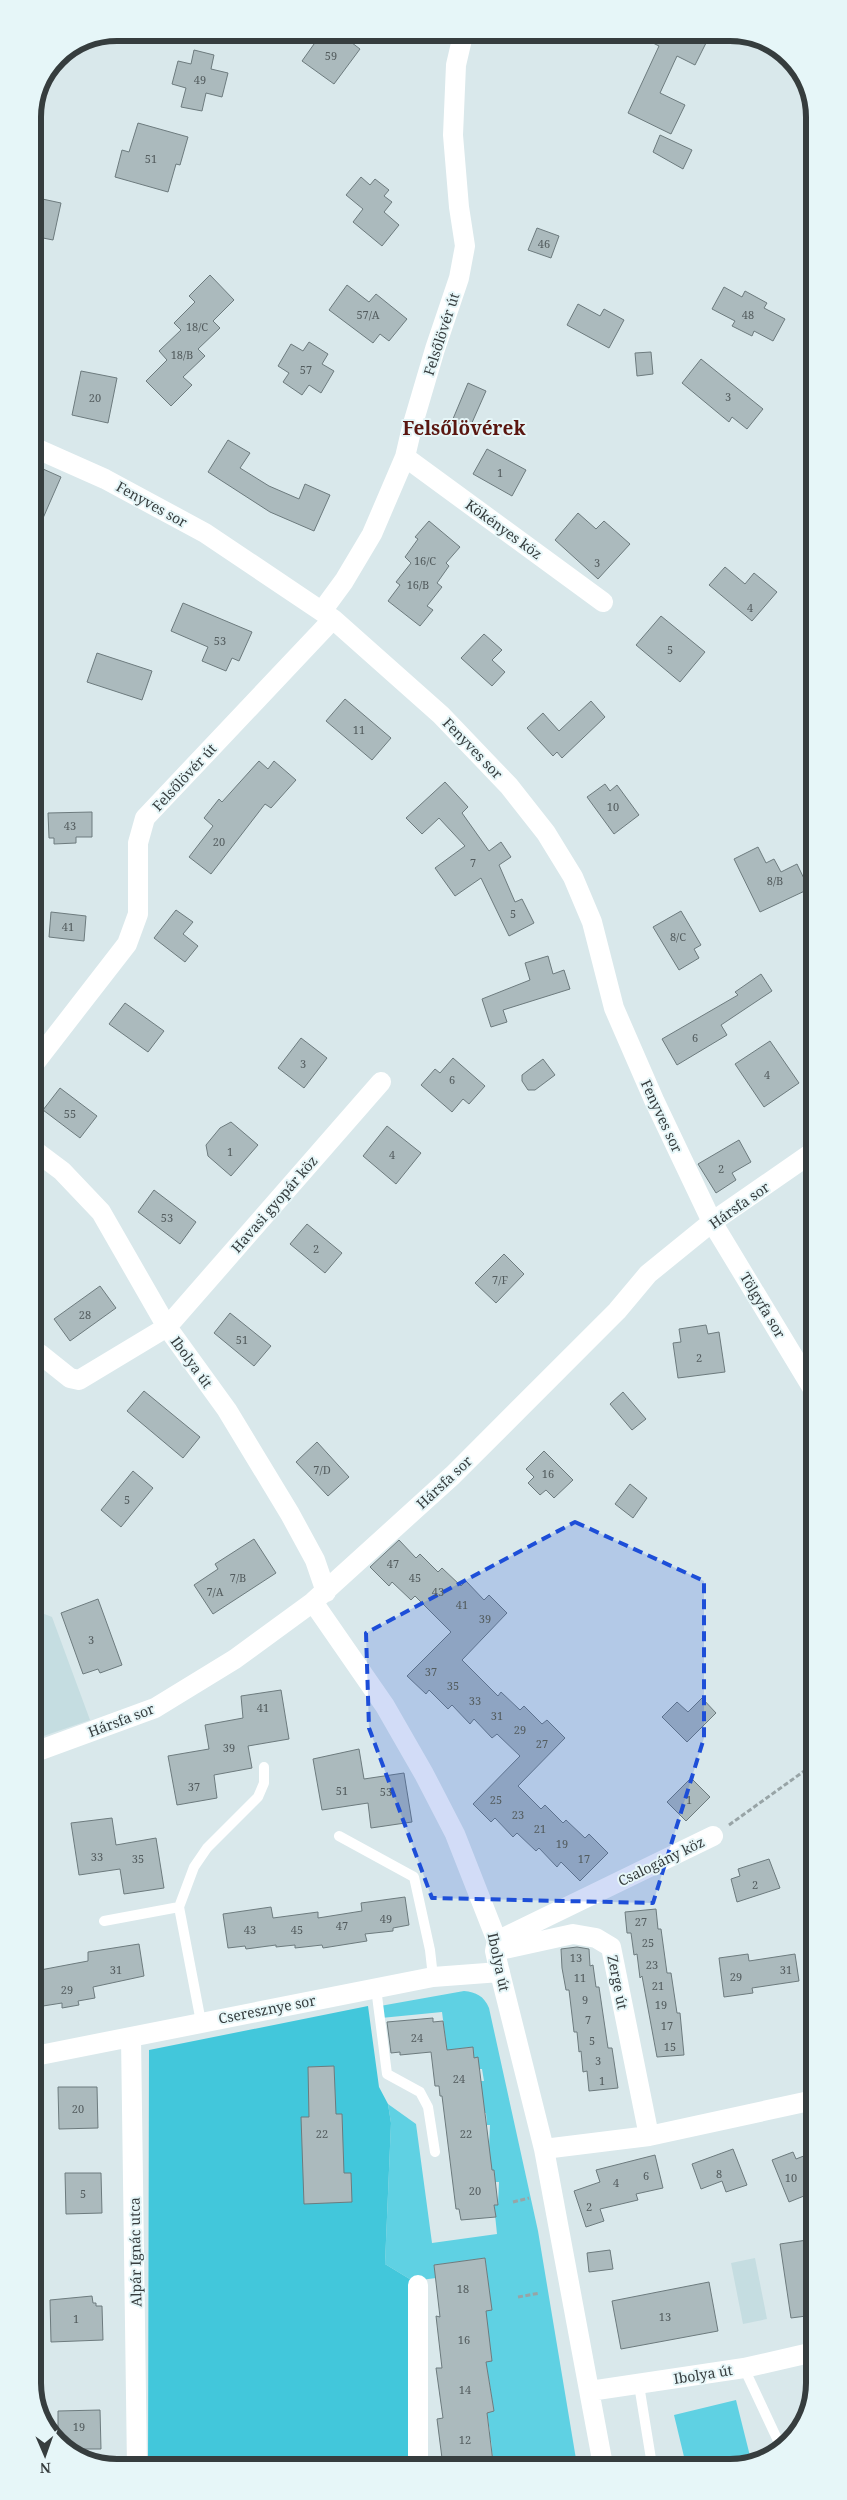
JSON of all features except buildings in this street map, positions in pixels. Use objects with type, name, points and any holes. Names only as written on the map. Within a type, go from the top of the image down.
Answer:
[{"type":"street","name":"Felsőlövér út","points":[[41,1055],[126,944],[138,914],[138,843],[145,818],[328,615],[344,581],[372,534],[406,457],[412,427],[435,348],[459,278],[464,246],[454,135],[456,41]]},
{"type":"street","name":"Fenyves sor","points":[[41,450],[105,478],[205,533],[328,615],[442,715],[509,786],[546,833],[573,877],[592,922],[614,1008],[630,1049],[712,1222]]},
{"type":"street","name":"Kökényes köz","points":[[406,457],[603,602]]},
{"type":"street","name":"Havasi gyopár köz","points":[[41,1355],[70,1378],[79,1380],[167,1327],[381,1082]]},
{"type":"street","name":"Ibolya út","points":[[41,1155],[62,1171],[101,1212],[167,1327],[227,1410],[290,1514],[315,1560],[320,1597],[424,1774],[455,1834],[496,1946],[500,1972],[544,2149],[602,2459]]},
{"type":"street","name":"Hársfa sor","points":[[41,1750],[155,1708],[235,1659],[320,1597],[453,1475],[617,1310],[648,1274],[712,1222],[806,1157]]},
{"type":"street","name":"Tölgyfa sor","points":[[712,1222],[806,1377]]},
{"type":"street","name":"Csalogány köz","points":[[496,1946],[713,1836]]},
{"type":"street","name":"Zerge út","points":[[496,1946],[573,1934],[596,1938],[611,1947],[649,2136]]},
{"type":"street","name":"Cseresznye sor","points":[[41,2055],[433,1977],[500,1972]]},
{"type":"street","name":"Alpár Ignác utca","points":[[131,2037],[137,2459]]},
{"type":"street","points":[[544,2149],[649,2136],[806,2102]]},
{"type":"street","points":[[418,2284],[418,2459]]},
{"type":"street","name":"Ibolya út","points":[[590,2391],[744,2368],[806,2354]]},
{"type":"lane","points":[[201,2022],[178,1907],[194,1867],[207,1848],[258,1797],[264,1783],[264,1767]]},
{"type":"lane","points":[[339,1836],[414,1877],[433,1977]]},
{"type":"lane","points":[[104,1921],[178,1907]]},
{"type":"lane","points":[[376,1988],[387,2074],[420,2092],[428,2107],[435,2152]]},
{"type":"lane","points":[[744,2368],[778,2441]]},
{"type":"lane","points":[[639,2385],[651,2459]]},
{"type":"path","name":"Csalogány köz","points":[[713,1836],[806,1770]]},
{"type":"path","points":[[513,2202],[529,2198]]},
{"type":"path","points":[[518,2297],[540,2293]]},
{"type":"highlighted area","points":[[575,1522],[704,1581],[704,1738],[653,1903],[432,1898],[369,1728],[366,1633]]},
{"type":"shaded area","points":[[41,1613],[52,1617],[90,1720],[41,1737]]},
{"type":"shaded area","points":[[464,1991],[479,1995],[485,2000],[489,2008],[538,2231],[576,2459],[493,2459],[491,2440],[486,2433],[490,2432],[487,2413],[494,2411],[486,2362],[492,2360],[485,2311],[488,2281],[485,2258],[434,2265],[436,2278],[413,2281],[385,2264],[391,2123],[388,2104],[416,2124],[432,2243],[497,2234],[494,2205],[498,2204],[499,2182],[495,2182],[494,2170],[488,2170],[490,2125],[487,2125],[486,2113],[480,2113],[481,2081],[484,2081],[482,2069],[479,2069],[478,2058],[474,2058],[473,2047],[447,2050],[442,2012],[381,2018],[380,2006]]},
{"type":"shaded area","points":[[368,2006],[379,2087],[388,2104],[391,2123],[385,2264],[413,2281],[417,2459],[148,2459],[149,2050]]},
{"type":"shaded area","points":[[755,2258],[767,2319],[743,2324],[731,2263]]},
{"type":"shaded area","points":[[736,2400],[750,2456],[729,2459],[685,2459],[674,2415]]},
{"type":"district","name":"Felsőlövérek","points":[[464,428]]}]
